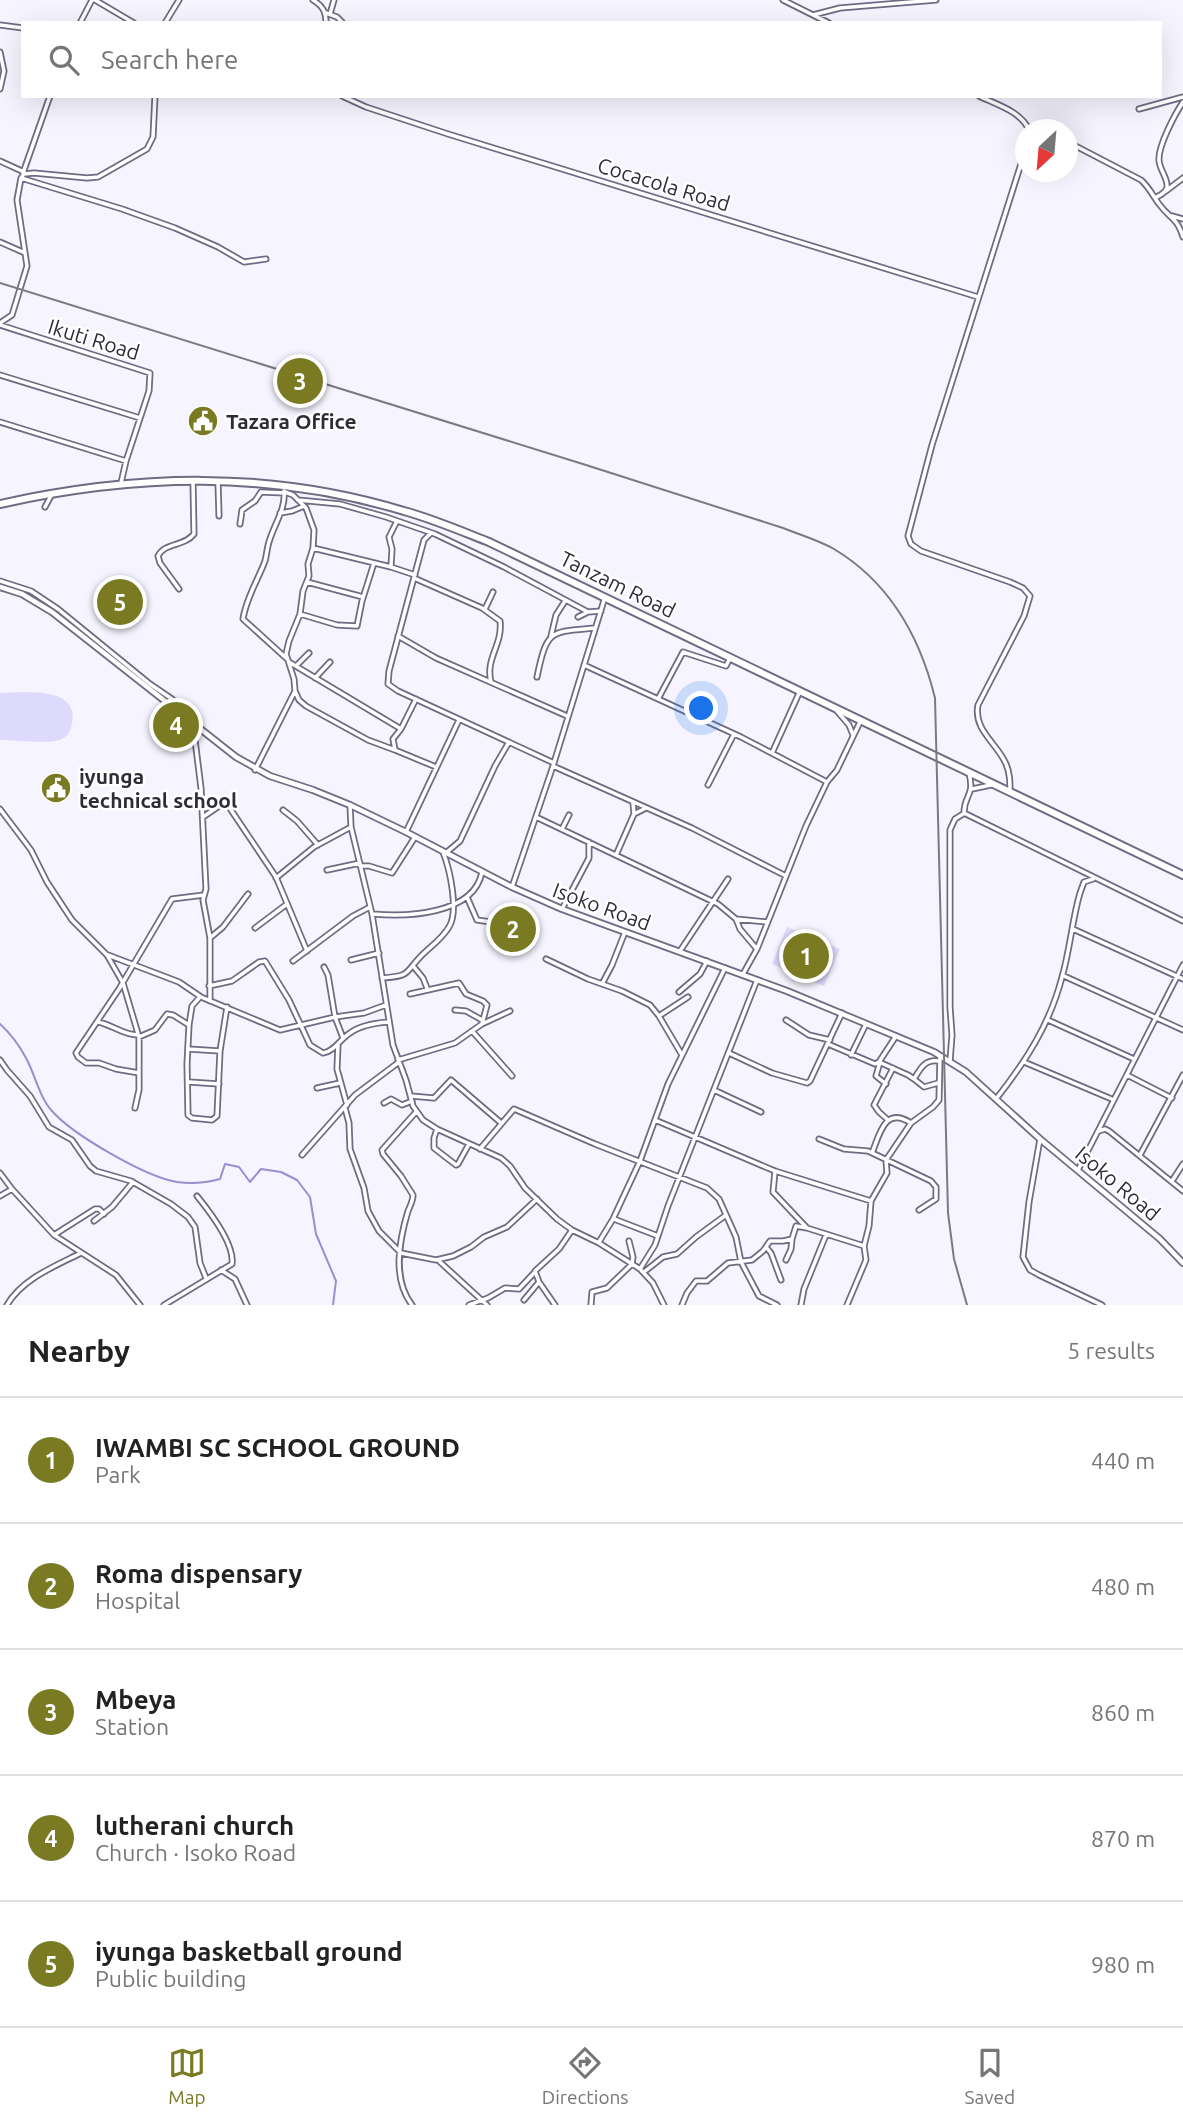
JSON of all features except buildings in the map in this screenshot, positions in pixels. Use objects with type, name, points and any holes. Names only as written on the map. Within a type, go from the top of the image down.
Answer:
[{"type":"highway","name":"Tanzam Road","points":[[0,504],[53,492],[121,483],[218,480],[283,490],[343,495],[420,516],[489,542],[1183,875]]},
{"type":"street","points":[[81,21],[94,0],[131,21]]},
{"type":"street","points":[[166,21],[179,0]]},
{"type":"street","points":[[313,0],[342,21]]},
{"type":"street","points":[[326,21],[334,0]]},
{"type":"street","points":[[783,0],[825,21]]},
{"type":"street","points":[[813,15],[840,8],[936,0]]},
{"type":"street","points":[[0,24],[21,28]]},
{"type":"street","points":[[0,52],[4,71],[0,89]]},
{"type":"street","points":[[1139,109],[1183,97]]},
{"type":"street","points":[[11,329],[12,315],[26,268],[17,200],[22,175],[49,98]]},
{"type":"street","points":[[22,175],[34,173],[98,177],[147,149],[153,137],[155,98]]},
{"type":"street","name":"Cocacola Road","points":[[346,98],[436,130],[978,297]]},
{"type":"street","points":[[983,98],[1020,119]]},
{"type":"street","points":[[1166,191],[1167,184],[1159,164],[1159,154],[1172,120],[1183,102]]},
{"type":"street","points":[[1078,147],[1137,176],[1179,226],[1183,237]]},
{"type":"street","points":[[0,161],[22,175],[195,236],[244,262],[266,259]]},
{"type":"street","points":[[1155,198],[1183,178]]},
{"type":"street","points":[[1010,792],[1007,765],[981,728],[977,713],[978,705],[1024,616],[1030,596],[1023,588],[1010,582],[921,551],[909,542],[908,536],[932,445],[1015,182]]},
{"type":"street","points":[[1171,216],[1183,219]]},
{"type":"street","points":[[0,242],[25,253]]},
{"type":"street","points":[[0,324],[12,315]]},
{"type":"street","name":"Ikuti Road","points":[[0,324],[150,373],[149,391],[121,483]]},
{"type":"street","points":[[0,374],[140,418]]},
{"type":"street","points":[[0,422],[126,461]]},
{"type":"street","points":[[179,589],[158,556],[163,548],[189,541],[194,534],[193,480]]},
{"type":"street","points":[[218,480],[219,516]]},
{"type":"street","points":[[283,490],[280,513],[243,619],[296,666],[401,729]]},
{"type":"street","points":[[240,524],[240,511],[256,501],[262,491],[283,490],[308,511],[314,530],[313,548],[300,614],[289,641],[287,659],[299,700],[368,740],[436,767]]},
{"type":"street","points":[[45,507],[53,492]]},
{"type":"street","points":[[298,500],[340,504],[431,533],[504,567],[588,612]]},
{"type":"street","points":[[280,513],[304,506]]},
{"type":"street","points":[[391,567],[389,537],[397,521]]},
{"type":"street","points":[[422,530],[424,540],[387,682],[390,687],[692,828],[786,876]]},
{"type":"street","points":[[424,540],[431,533]]},
{"type":"street","points":[[313,548],[391,567],[497,617],[501,624],[500,638],[489,665],[491,682]]},
{"type":"street","points":[[300,614],[337,625],[356,627],[373,563]]},
{"type":"street","points":[[0,581],[31,591],[58,608],[172,699],[178,711]]},
{"type":"street","points":[[307,582],[363,597]]},
{"type":"street","name":"Isoko Road","points":[[0,587],[15,591],[45,607],[255,769],[350,805],[512,887],[562,909],[757,979],[950,1061],[1160,1239],[1183,1263]]},
{"type":"street","points":[[485,610],[493,592]]},
{"type":"street","points":[[512,887],[554,764],[605,597]]},
{"type":"street","points":[[537,677],[556,615],[565,601]]},
{"type":"street","points":[[578,617],[588,612],[601,611]]},
{"type":"street","points":[[551,636],[560,631],[595,628]]},
{"type":"street","points":[[398,636],[436,658],[567,716]]},
{"type":"street","points":[[659,699],[683,652],[726,666],[730,658]]},
{"type":"street","points":[[296,666],[309,653]]},
{"type":"street","points":[[314,678],[330,662]]},
{"type":"street","points":[[584,665],[734,734],[827,782]]},
{"type":"street","points":[[255,769],[295,691]]},
{"type":"street","points":[[772,754],[800,691]]},
{"type":"street","points":[[395,750],[393,739],[416,699]]},
{"type":"street","points":[[833,707],[847,721],[853,735]]},
{"type":"street","points":[[743,974],[757,949],[827,782],[837,770],[861,719]]},
{"type":"street","points":[[406,832],[459,720]]},
{"type":"street","points":[[192,722],[203,817],[206,890],[204,903],[210,939],[210,1001]]},
{"type":"street","points":[[708,785],[734,734]]},
{"type":"street","points":[[382,978],[405,975],[450,926],[454,918],[454,904],[444,852],[454,848],[460,841],[495,766],[509,743]]},
{"type":"street","points":[[950,1061],[950,832],[955,819],[964,813],[972,789],[968,771]]},
{"type":"street","points":[[972,789],[995,785]]},
{"type":"street","points":[[203,817],[226,803],[236,819],[240,820],[276,878],[307,951]]},
{"type":"street","points":[[616,855],[634,814],[634,803]]},
{"type":"street","points":[[350,805],[351,827],[372,914],[393,1045],[416,1112],[437,1129],[497,1155],[525,1188],[557,1219],[642,1270],[653,1283],[664,1305]]},
{"type":"street","points":[[634,814],[646,808]]},
{"type":"street","points":[[0,809],[31,850],[47,883],[72,920],[107,955],[123,983],[138,1036],[139,1090],[135,1108]]},
{"type":"street","points":[[283,810],[297,821],[318,845]]},
{"type":"street","points":[[964,813],[1183,921]]},
{"type":"street","points":[[562,830],[569,815]]},
{"type":"street","points":[[536,817],[724,907],[757,949]]},
{"type":"street","points":[[276,878],[318,845],[351,827]]},
{"type":"street","points":[[327,870],[360,864],[392,873],[415,837]]},
{"type":"street","points":[[562,909],[589,858],[589,842]]},
{"type":"street","points":[[996,1100],[1024,1062],[1048,1020],[1063,976],[1078,899],[1084,882],[1078,870]]},
{"type":"street","points":[[372,914],[398,915],[437,910],[454,904],[467,897],[479,882],[482,872]]},
{"type":"street","points":[[680,951],[728,878]]},
{"type":"street","points":[[1084,882],[1095,878]]},
{"type":"street","points":[[210,939],[223,927],[248,894]]},
{"type":"street","points":[[139,1073],[89,1063],[78,1058],[76,1053],[123,983],[172,898],[204,895]]},
{"type":"street","points":[[467,897],[477,920],[498,923]]},
{"type":"street","points":[[255,928],[287,904]]},
{"type":"street","points":[[293,961],[353,916],[370,907]]},
{"type":"street","points":[[736,919],[767,922]]},
{"type":"street","points":[[1073,929],[1183,979]]},
{"type":"street","points":[[602,984],[625,932]]},
{"type":"street","points":[[351,960],[379,953]]},
{"type":"street","points":[[107,955],[179,982],[201,997],[280,1030],[364,1013],[387,1005]]},
{"type":"street","points":[[546,959],[642,1001],[659,1016],[682,1055]]},
{"type":"street","points":[[209,986],[235,980],[259,962],[265,961],[289,1000],[310,1045],[318,1052],[327,1053],[352,1031],[389,1021]]},
{"type":"street","points":[[679,992],[700,974],[707,961]]},
{"type":"street","points":[[1078,1170],[1183,965]]},
{"type":"street","points":[[324,967],[328,975],[335,1017],[343,1038]]},
{"type":"street","points":[[414,967],[425,981],[427,989]]},
{"type":"street","points":[[599,1243],[640,1161],[668,1084],[725,968]]},
{"type":"street","points":[[1063,976],[1183,1030]]},
{"type":"street","points":[[642,1270],[658,1236],[757,979]]},
{"type":"street","points":[[410,994],[459,983],[466,994],[487,1005],[482,1022]]},
{"type":"street","points":[[201,997],[192,1006],[189,1025],[188,1115],[192,1118],[206,1120],[215,1119],[217,1116],[220,1051],[227,1007]]},
{"type":"street","points":[[659,1016],[688,998]]},
{"type":"street","points":[[455,1010],[466,1011],[482,1022]]},
{"type":"street","points":[[302,1155],[363,1087],[398,1061],[455,1043],[482,1022],[510,1011]]},
{"type":"street","points":[[729,1053],[805,1084],[810,1081],[842,1013]]},
{"type":"street","points":[[98,1021],[112,1025],[126,1034],[138,1036],[155,1030],[167,1014],[189,1025]]},
{"type":"street","points":[[786,1020],[809,1035],[829,1042],[851,1055],[893,1068],[924,1087],[939,1083]]},
{"type":"street","points":[[1048,1020],[1134,1059]]},
{"type":"street","points":[[851,1055],[866,1024]]},
{"type":"street","points":[[472,1031],[512,1076]]},
{"type":"street","points":[[886,1084],[876,1076],[880,1062],[896,1036]]},
{"type":"street","points":[[338,1044],[337,1065],[349,1123],[350,1149],[364,1188],[368,1211],[379,1231],[401,1253],[438,1260],[462,1253],[484,1237],[505,1229],[537,1199]]},
{"type":"street","points":[[188,1049],[220,1051]]},
{"type":"street","points":[[847,1305],[864,1268],[864,1246],[871,1201],[887,1173],[886,1160],[911,1123],[937,1103],[940,1097],[939,1058],[925,1063],[914,1079]]},
{"type":"street","points":[[0,1060],[30,1096],[49,1127],[72,1140],[90,1166],[96,1171],[133,1182],[172,1204],[191,1220],[206,1278]]},
{"type":"street","points":[[1024,1062],[1114,1100]]},
{"type":"street","points":[[888,1120],[874,1105],[893,1068]]},
{"type":"street","points":[[1126,1074],[1172,1098]]},
{"type":"street","points":[[1140,1155],[1183,1075]]},
{"type":"street","points":[[384,1103],[391,1099],[402,1105],[411,1098],[435,1098],[451,1080],[500,1123]]},
{"type":"street","points":[[188,1082],[219,1084]]},
{"type":"street","points":[[317,1088],[340,1083]]},
{"type":"street","points":[[714,1090],[761,1112]]},
{"type":"street","points":[[480,1149],[514,1109],[713,1191],[736,1237],[741,1262],[759,1296],[777,1305]]},
{"type":"street","points":[[412,1305],[402,1289],[399,1269],[402,1237],[413,1195],[383,1154],[383,1150],[416,1112]]},
{"type":"street","points":[[872,1153],[888,1120],[895,1117],[911,1123]]},
{"type":"street","points":[[655,1120],[775,1171],[871,1201]]},
{"type":"street","points":[[437,1129],[433,1138],[434,1148],[456,1165],[469,1144]]},
{"type":"street","points":[[1098,1133],[1107,1130],[1183,1191]]},
{"type":"street","points":[[819,1139],[844,1149],[859,1149],[872,1153],[934,1184],[936,1199],[919,1210]]},
{"type":"street","points":[[1040,1139],[1029,1202],[1024,1261],[1030,1270],[1102,1305]]},
{"type":"street","points":[[1172,1181],[1183,1164]]},
{"type":"street","points":[[775,1171],[776,1177],[772,1186],[774,1194],[807,1228]]},
{"type":"street","points":[[0,1173],[54,1235],[119,1277],[140,1305]]},
{"type":"street","points":[[93,1221],[119,1201],[133,1182]]},
{"type":"street","points":[[0,1196],[12,1189]]},
{"type":"street","points":[[164,1305],[232,1264],[233,1256],[215,1218],[197,1196]]},
{"type":"street","points":[[54,1235],[95,1209],[104,1214]]},
{"type":"street","points":[[642,1270],[663,1257],[677,1254],[726,1215]]},
{"type":"street","points":[[613,1219],[658,1236]]},
{"type":"street","points":[[786,1260],[796,1226],[864,1246]]},
{"type":"street","points":[[469,1305],[505,1288],[519,1289],[535,1270],[559,1249],[572,1230]]},
{"type":"street","points":[[801,1305],[804,1289],[826,1235]]},
{"type":"street","points":[[682,1305],[696,1281],[707,1281],[728,1263],[751,1260],[770,1241],[792,1239]]},
{"type":"street","points":[[591,1305],[592,1292],[607,1288],[632,1264],[629,1241]]},
{"type":"street","points":[[766,1247],[781,1280]]},
{"type":"street","points":[[7,1305],[22,1288],[40,1274],[81,1253]]},
{"type":"street","points":[[438,1260],[487,1305]]},
{"type":"street","points":[[221,1270],[235,1279],[247,1305]]},
{"type":"street","points":[[534,1273],[555,1305]]},
{"type":"street","points":[[524,1300],[539,1282]]},
{"type":"shaded area","points":[[35,692],[59,697],[67,702],[72,711],[70,731],[62,739],[55,741],[0,740],[0,693]]},
{"type":"shaded area","points":[[787,927],[840,949],[824,986],[772,964]]},
{"type":"waterway","points":[[0,1024],[23,1053],[52,1111],[76,1132],[129,1164],[183,1183],[220,1179],[225,1164],[239,1167],[250,1182],[261,1169],[281,1172],[297,1180],[310,1197],[316,1234],[336,1281],[333,1305]]},
{"type":"railway","points":[[0,283],[783,528],[834,549],[854,562],[871,578],[900,613],[911,633],[929,675],[935,698],[948,1213],[954,1259],[967,1305]]},
{"type":"place","name":"Mbeya","points":[[300,381]]},
{"type":"place","name":"Tazara Office","points":[[203,421]]},
{"type":"place","name":"iyunga basketball ground","points":[[120,602]]},
{"type":"place","name":"lutherani church","points":[[176,725]]},
{"type":"place","name":"iyunga technical school","points":[[56,788]]},
{"type":"place","name":"Roma dispensary","points":[[513,929]]},
{"type":"place","name":"IWAMBI SC SCHOOL GROUND","points":[[806,956]]}]
